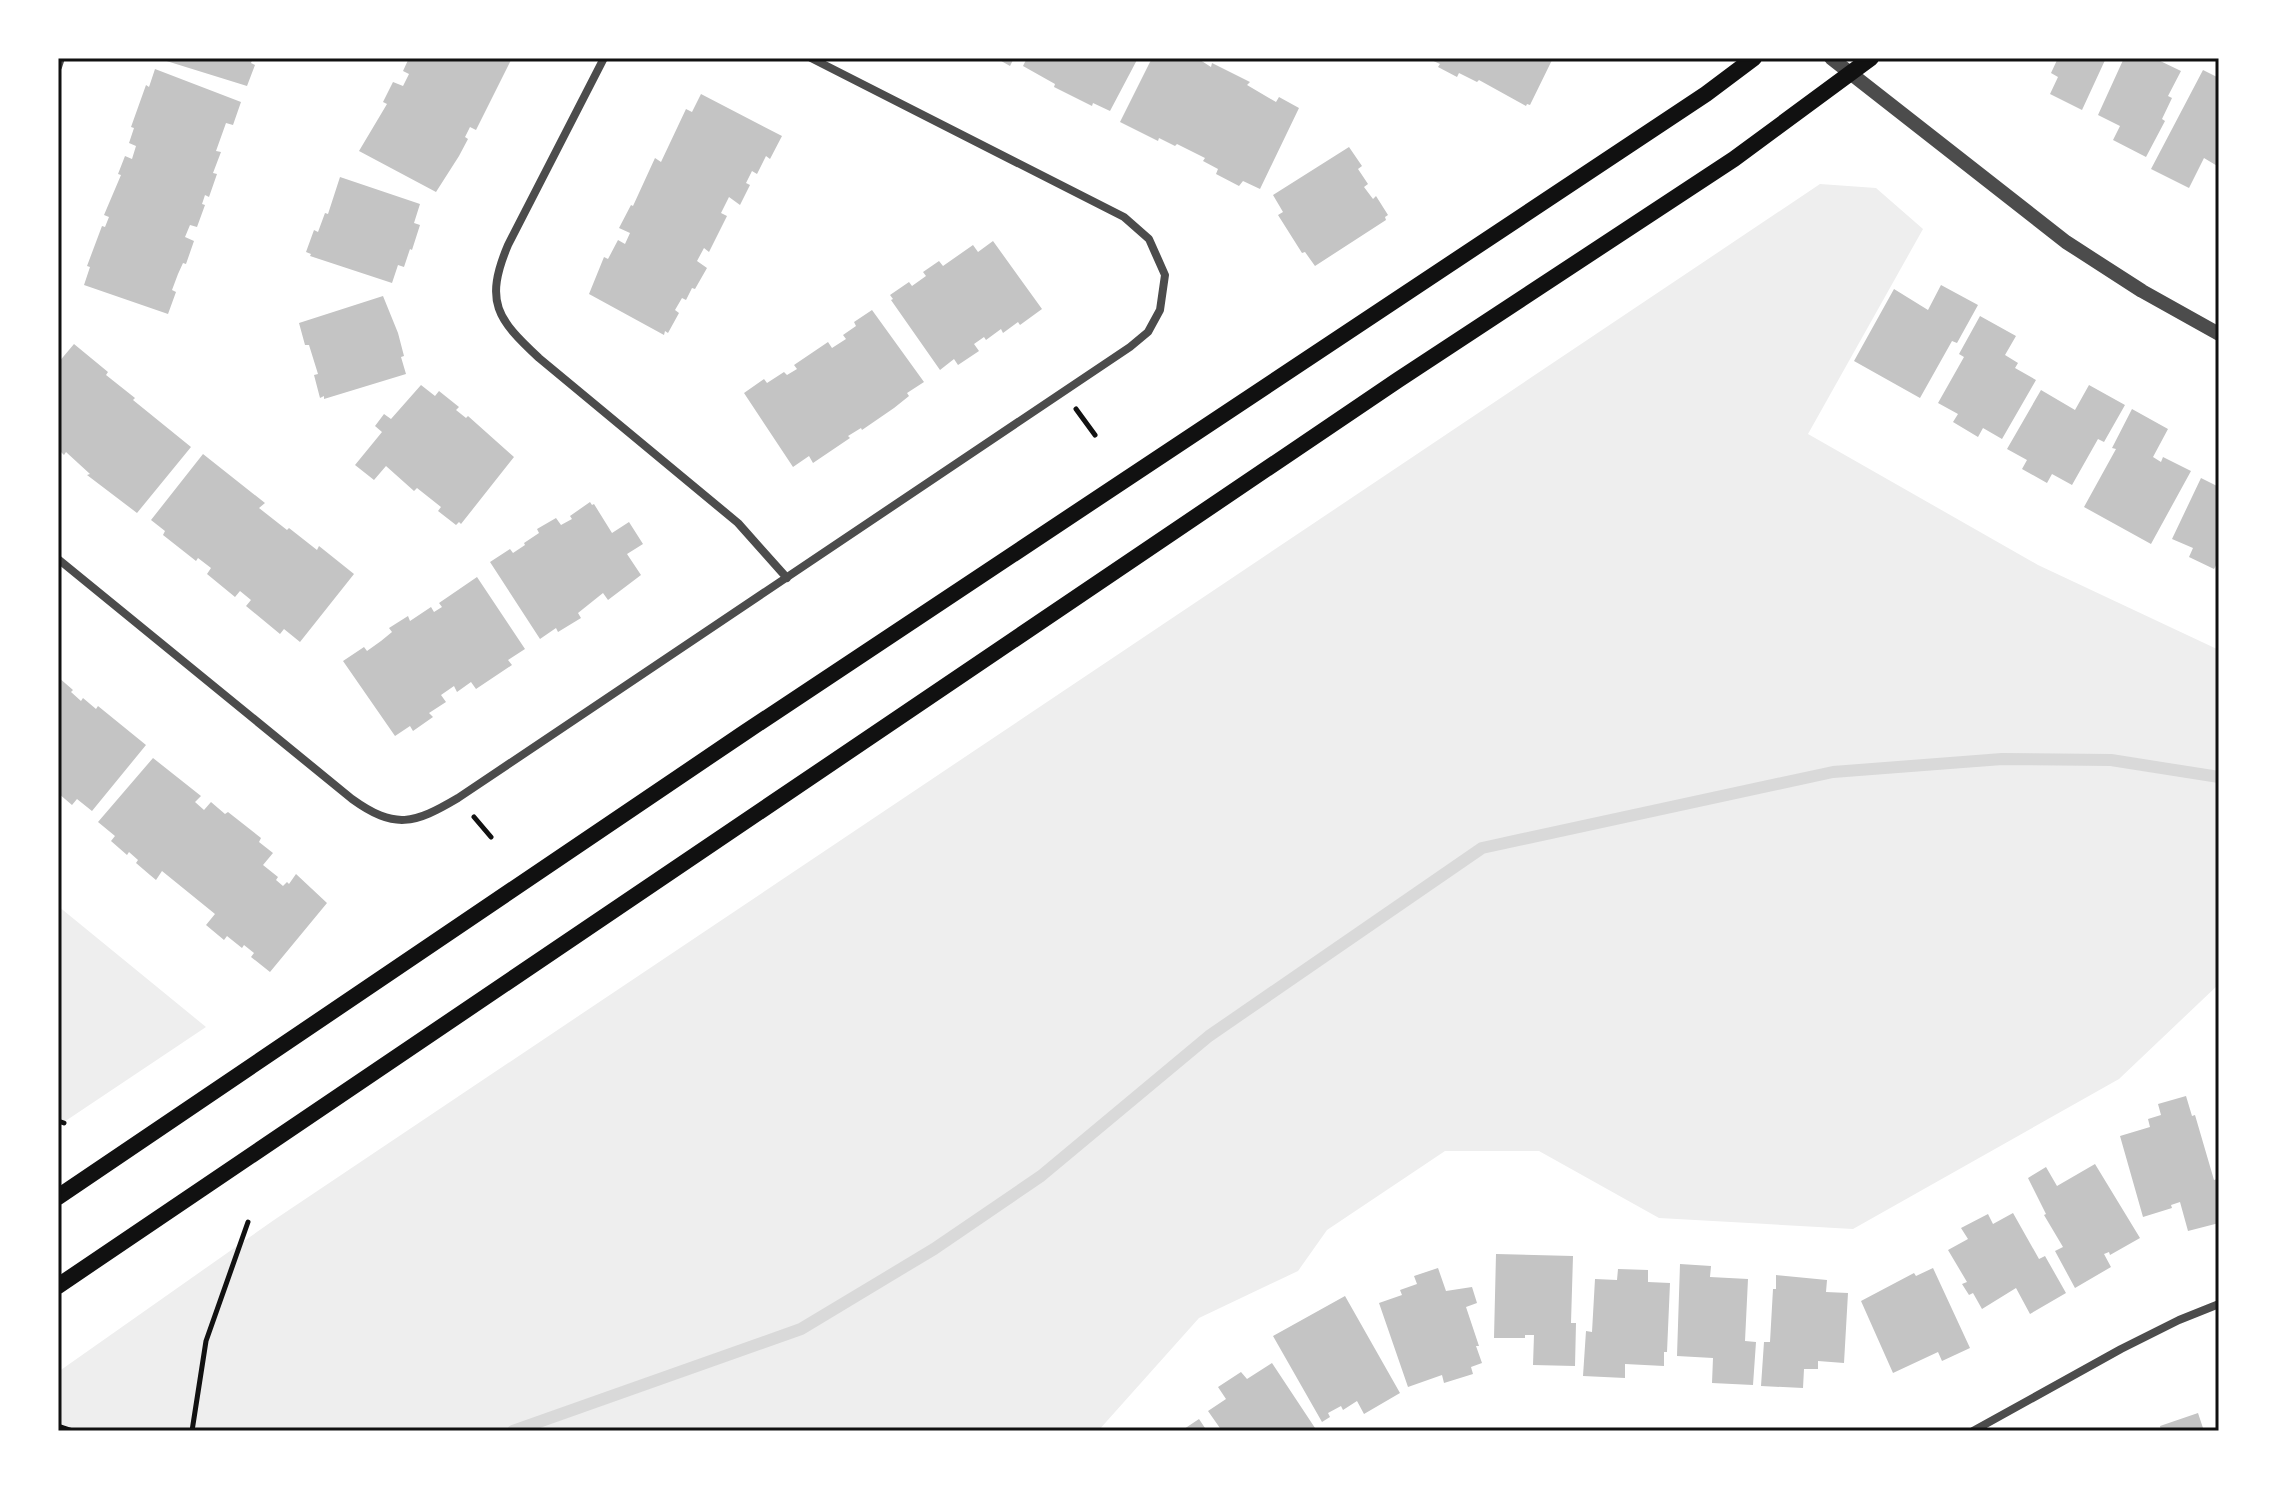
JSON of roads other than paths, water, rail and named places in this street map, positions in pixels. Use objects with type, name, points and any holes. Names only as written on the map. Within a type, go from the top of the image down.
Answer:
[{"type":"main road","points":[[58,1197],[744,733],[1706,94],[1754,58]]},
{"type":"main road","points":[[58,1286],[1398,380],[1734,159],[1871,58]]},
{"type":"street","points":[[58,67],[61,58]]},
{"type":"street","points":[[604,58],[498,269],[496,295],[500,314],[509,330],[539,358],[738,523],[787,578]]},
{"type":"street","points":[[58,559],[369,811],[391,820],[429,815],[787,578],[1148,332],[1160,310],[1165,275],[1149,239],[1124,217],[811,58]]},
{"type":"street","points":[[1831,58],[2066,242],[2142,291],[2219,334]]},
{"type":"street","points":[[1973,1431],[2121,1349],[2219,1304]]},
{"type":"waterway","points":[[513,1431],[801,1329],[934,1249],[1041,1176],[1209,1036],[1482,848],[1833,772],[2002,759],[2111,760],[2219,777]]}]
